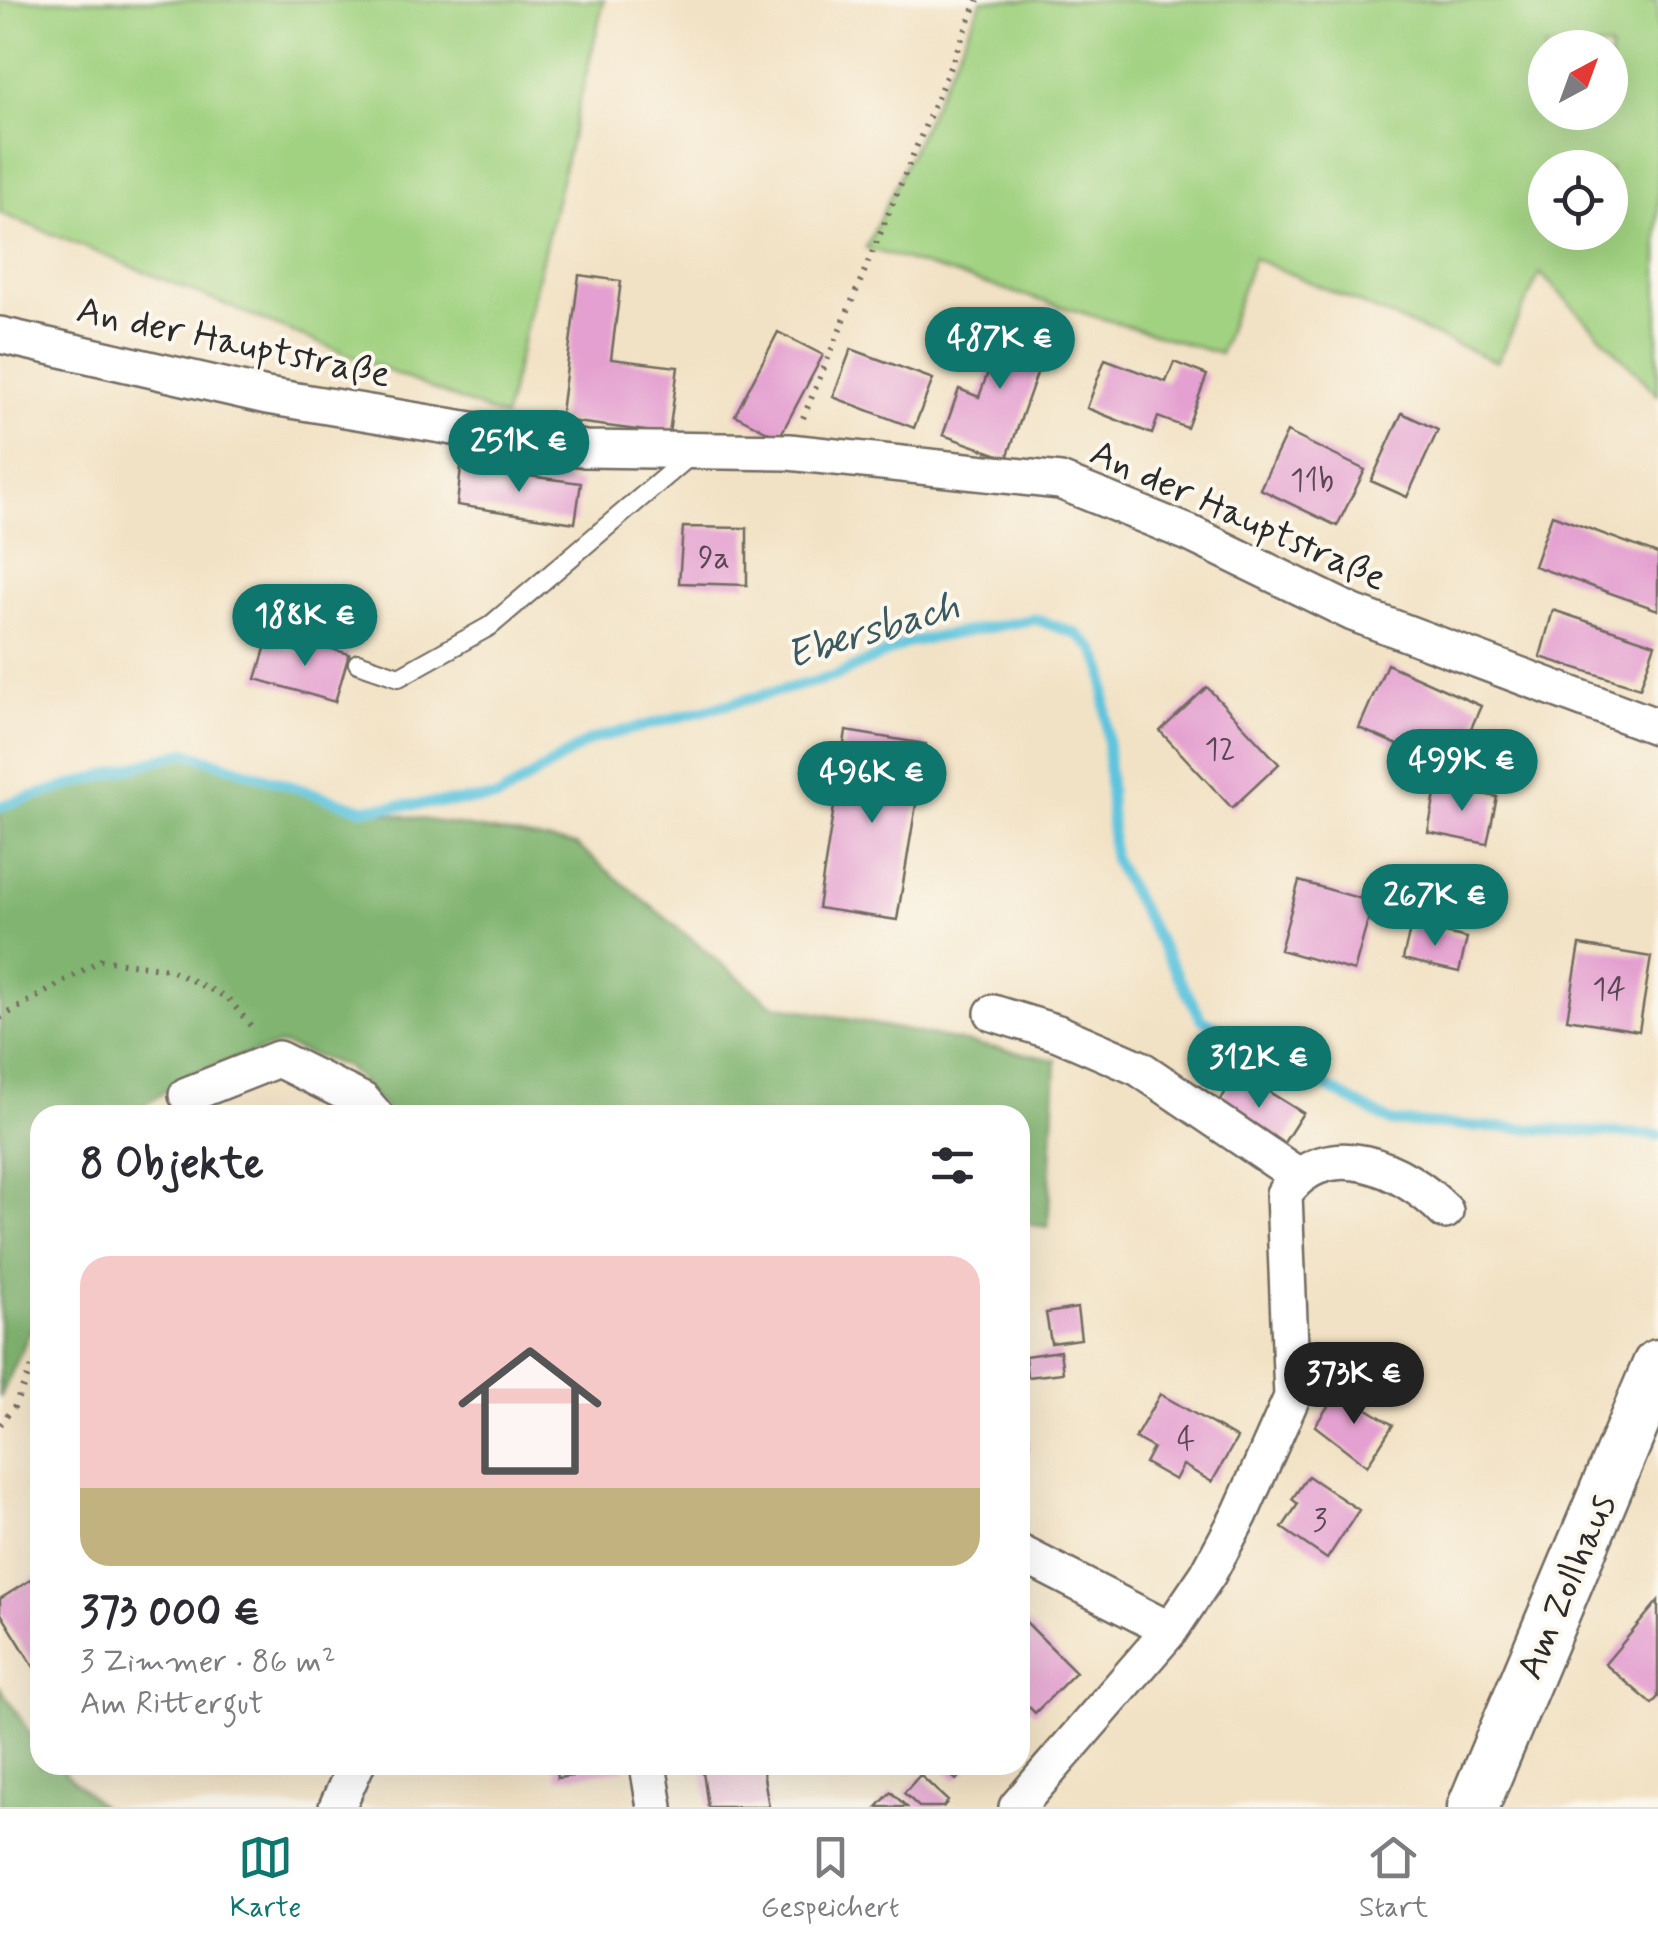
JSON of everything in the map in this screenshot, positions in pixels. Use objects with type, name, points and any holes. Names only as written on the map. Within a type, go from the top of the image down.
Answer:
[{"type":"main road","name":"Am Zollhaus","points":[[1473,1807],[1658,1365]]},
{"type":"street","name":"An der Hauptstraße","points":[[0,335],[266,396],[585,450],[789,452],[1060,481],[1190,534],[1352,613],[1658,727]]},
{"type":"street","points":[[993,1013],[1058,1033],[1138,1068],[1297,1175]]},
{"type":"street","points":[[187,1095],[278,1059],[365,1105]]},
{"type":"street","points":[[1017,1807],[1170,1630],[1208,1574],[1240,1514],[1292,1398],[1284,1194],[1297,1175],[1328,1159],[1362,1164],[1423,1188],[1445,1211]]},
{"type":"street","points":[[1030,1558],[1170,1630]]},
{"type":"street","points":[[337,1807],[351,1775]]},
{"type":"street","points":[[650,1775],[655,1807]]},
{"type":"lane","points":[[358,663],[399,677],[490,626],[696,451]]},
{"type":"path","points":[[789,452],[978,0]]},
{"type":"path","points":[[0,1018],[101,960],[168,969],[228,998],[278,1059]]},
{"type":"path","points":[[0,1424],[14,1407],[30,1371]]},
{"type":"green space","points":[[0,0],[604,0],[504,418],[0,213]]},
{"type":"green space","points":[[982,0],[1658,0],[1658,395],[1540,273],[1497,362],[1253,258],[1220,354],[866,248]]},
{"type":"green space","points":[[185,752],[362,809],[576,845],[771,1004],[1056,1060],[1048,1227],[1030,1224],[1030,1105],[383,1105],[347,1067],[281,1044],[190,1074],[145,1105],[30,1105],[30,1331],[0,1398],[0,806]]},
{"type":"green space","points":[[0,1687],[30,1734],[30,1775],[68,1775],[102,1807],[0,1807]]},
{"type":"building","points":[[579,275],[621,281],[611,359],[678,367],[669,434],[560,420]]},
{"type":"building","points":[[1007,319],[1051,334],[1007,458],[943,435],[959,389],[979,397]]},
{"type":"building","points":[[778,332],[823,355],[779,438],[735,415]]},
{"type":"building","points":[[851,349],[933,379],[914,428],[833,397]]},
{"type":"building","points":[[1105,359],[1166,382],[1174,362],[1207,375],[1187,428],[1158,417],[1152,434],[1087,408]]},
{"type":"building","points":[[1402,413],[1438,430],[1407,497],[1371,481]]},
{"type":"building","points":[[1287,432],[1365,470],[1337,526],[1260,489]]},
{"type":"building","points":[[461,467],[581,483],[575,523],[457,505]]},
{"type":"building","points":[[1552,515],[1658,554],[1658,610],[1534,566]]},
{"type":"building","points":[[683,527],[747,528],[747,585],[679,583]]},
{"type":"building","points":[[1553,610],[1655,644],[1640,688],[1540,657]]},
{"type":"building","points":[[306,641],[349,654],[335,702],[256,679],[267,642],[302,653]]},
{"type":"building","points":[[1387,664],[1481,706],[1453,769],[1359,728]]},
{"type":"building","points":[[1207,687],[1279,764],[1232,808],[1160,731]]},
{"type":"building","points":[[846,731],[926,744],[897,920],[818,908]]},
{"type":"building","points":[[1437,784],[1497,797],[1487,844],[1428,832]]},
{"type":"building","points":[[1299,881],[1373,902],[1354,971],[1280,950]]},
{"type":"building","points":[[1411,925],[1467,938],[1459,972],[1403,959]]},
{"type":"building","points":[[1580,945],[1651,957],[1639,1031],[1567,1019]]},
{"type":"building","points":[[1237,1072],[1303,1113],[1280,1149],[1215,1110]]},
{"type":"building","points":[[1077,1308],[1081,1339],[1051,1343],[1046,1313]]},
{"type":"building","points":[[1060,1351],[1063,1373],[1030,1377],[1030,1355]]},
{"type":"building","points":[[1338,1391],[1393,1425],[1367,1466],[1315,1426]]},
{"type":"building","points":[[1160,1394],[1237,1438],[1212,1482],[1183,1465],[1175,1480],[1145,1463],[1153,1448],[1135,1438]]},
{"type":"building","points":[[1308,1476],[1359,1510],[1327,1559],[1282,1528],[1298,1504],[1292,1499]]},
{"type":"building","points":[[30,1580],[30,1661],[0,1612],[0,1599]]},
{"type":"building","points":[[1658,1601],[1658,1697],[1652,1704],[1605,1664]]},
{"type":"building","points":[[1030,1626],[1076,1672],[1035,1713],[1030,1708]]},
{"type":"building","points":[[703,1775],[764,1775],[769,1807],[708,1807]]},
{"type":"building","points":[[920,1775],[948,1801],[943,1807],[919,1807],[904,1793]]},
{"type":"building","points":[[891,1792],[907,1807],[877,1807]]},
{"type":"waterway","name":"Ebersbach","points":[[0,806],[185,752],[362,809],[498,798],[590,740],[836,676],[909,642],[1035,619],[1077,634],[1095,650],[1104,671],[1113,858],[1201,1018],[1391,1122],[1658,1135]]}]
